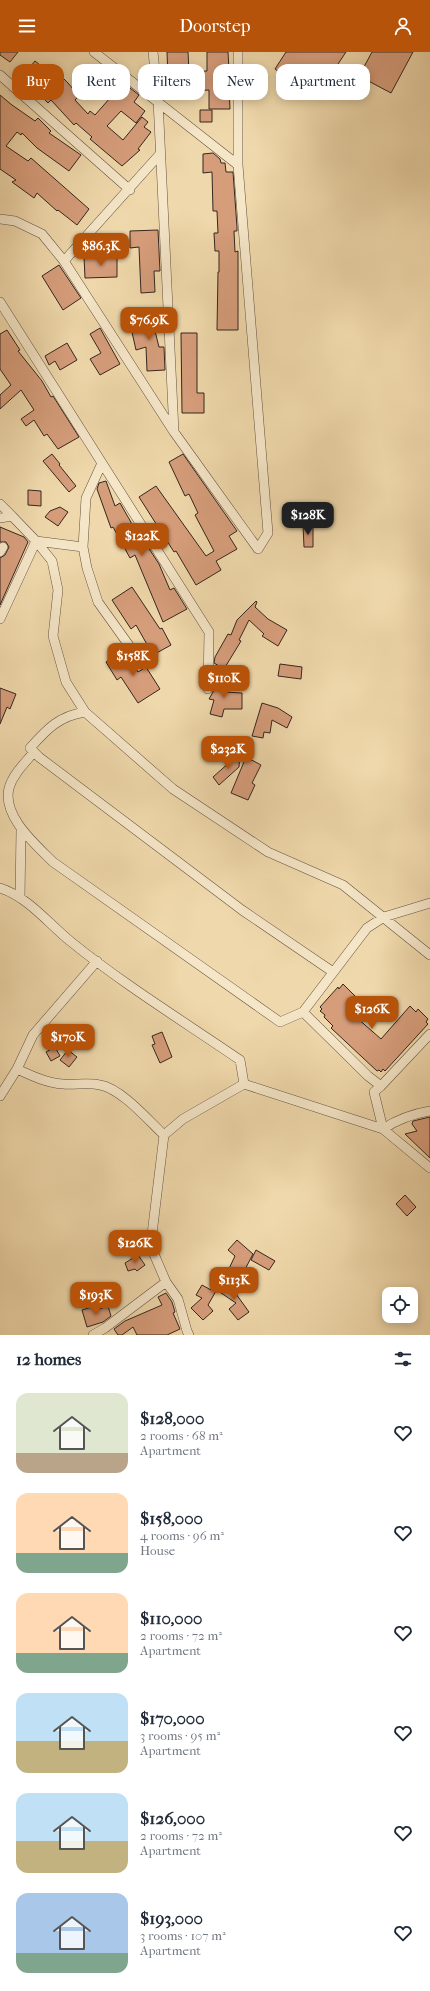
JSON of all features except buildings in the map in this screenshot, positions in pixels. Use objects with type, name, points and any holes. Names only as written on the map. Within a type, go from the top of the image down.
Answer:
[{"type":"street","points":[[94,52],[138,85]]},
{"type":"street","points":[[152,52],[154,64]]},
{"type":"street","points":[[0,219],[15,221],[42,234],[64,261],[174,432],[258,549],[268,532],[238,165],[238,52]]},
{"type":"street","points":[[0,75],[130,190]]},
{"type":"street","points":[[158,100],[174,432]]},
{"type":"street","points":[[158,100],[238,165]]},
{"type":"street","points":[[64,261],[130,190],[160,154]]},
{"type":"street","points":[[0,302],[209,632],[208,689]]},
{"type":"street","points":[[102,463],[86,498],[83,547],[87,568],[98,602],[138,658]]},
{"type":"street","points":[[0,504],[36,541],[52,561],[58,590],[53,636],[66,682],[85,712],[173,789],[268,852],[343,885],[430,955]]},
{"type":"street","points":[[0,518],[12,516]]},
{"type":"street","points":[[36,541],[83,547]]},
{"type":"street","points":[[0,619],[36,541]]},
{"type":"street","points":[[85,712],[62,718],[40,736],[30,748],[242,910],[333,972]]},
{"type":"street","points":[[34,752],[18,771],[10,787],[7,801],[21,830],[53,862],[280,1022],[303,1012],[367,928],[384,917],[430,903]]},
{"type":"street","points":[[20,898],[21,830]]},
{"type":"street","points":[[0,888],[12,892],[96,961],[240,1060],[244,1084]]},
{"type":"street","points":[[0,1096],[17,1070],[33,1035],[96,961]]},
{"type":"street","points":[[303,1012],[368,1076],[381,1086]]},
{"type":"street","points":[[383,1129],[374,1092],[430,1034]]},
{"type":"street","points":[[17,1070],[39,1080],[63,1084],[82,1083],[101,1085],[119,1094],[164,1135]]},
{"type":"street","points":[[190,1335],[186,1331],[178,1299],[166,1282],[154,1254],[152,1234],[164,1135],[183,1119],[244,1084],[383,1129],[430,1168]]},
{"type":"street","points":[[383,1129],[394,1122],[415,1113],[430,1111]]},
{"type":"street","points":[[93,1335],[106,1332],[166,1282]]}]
